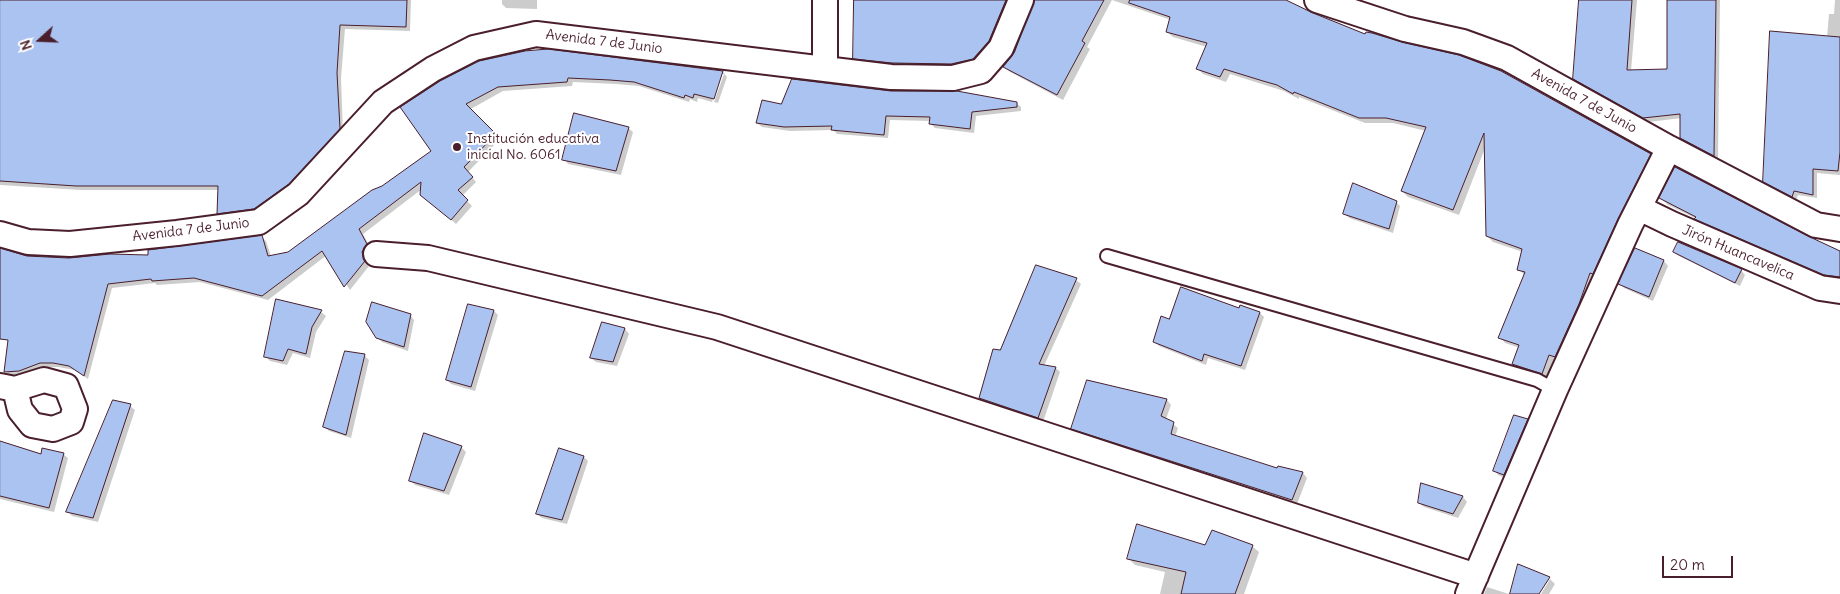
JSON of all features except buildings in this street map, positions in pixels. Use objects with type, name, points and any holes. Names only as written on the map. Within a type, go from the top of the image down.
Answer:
[{"type":"street","points":[[825,69],[826,0]]},
{"type":"street","name":"Avenida 7 de Junio","points":[[0,234],[28,242],[70,244],[259,222],[298,194],[382,102],[433,69],[474,48],[536,34],[891,77],[953,78],[981,71],[1001,48],[1021,0]]},
{"type":"street","name":"Avenida 7 de Junio","points":[[1318,0],[1405,29],[1463,42],[1507,58],[1669,148],[1816,225],[1840,229]]},
{"type":"street","points":[[376,254],[428,258],[717,327],[1472,585],[1555,390],[1638,208],[1669,148]]},
{"type":"street","name":"Jirón Huancavelica","points":[[1638,208],[1820,288],[1840,291]]},
{"type":"lane","points":[[1107,256],[1536,380],[1555,390]]},
{"type":"place","name":"Institución educativa inicial No. 6061","points":[[457,147]]}]
